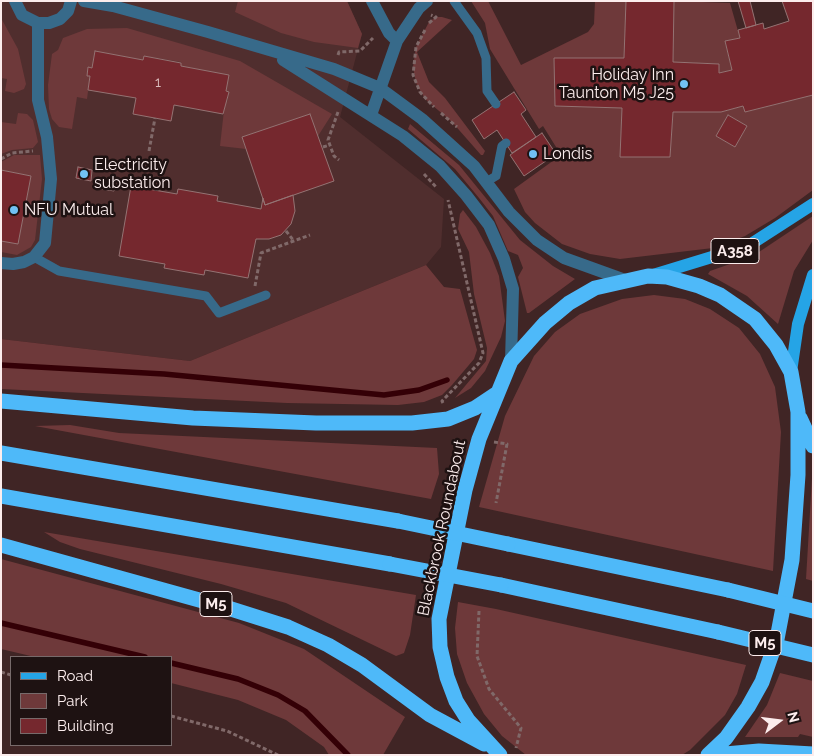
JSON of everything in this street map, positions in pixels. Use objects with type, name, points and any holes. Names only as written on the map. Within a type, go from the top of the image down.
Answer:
[{"type":"highway","name":"Blackbrook Roundabout","points":[[494,752],[468,720],[456,701],[447,677],[442,655],[439,619],[465,490],[479,439],[511,361],[545,323],[569,303],[595,288],[648,276],[667,277],[720,294],[755,319],[776,345],[790,372],[798,412],[798,475],[792,560],[777,639],[762,682],[748,707],[726,738],[708,755]]},
{"type":"highway","points":[[1,401],[193,418],[316,423],[412,423],[448,419],[475,408],[496,394]]},
{"type":"highway","points":[[798,412],[813,446]]},
{"type":"highway","points":[[1,453],[398,521],[728,590],[813,611]]},
{"type":"highway","name":"M5","points":[[1,496],[501,585],[718,632],[813,655]]},
{"type":"highway","name":"M5","points":[[1,545],[228,608],[288,627],[328,645],[362,665],[430,715],[494,752]]},
{"type":"highway","points":[[714,755],[758,751],[813,754]]},
{"type":"main road","name":"A358","points":[[648,276],[725,255],[748,246],[813,204]]},
{"type":"main road","points":[[790,372],[798,324],[813,275]]},
{"type":"street","points":[[15,1],[22,14],[38,23],[49,23],[60,19],[68,11],[71,1]]},
{"type":"street","points":[[84,1],[129,10],[334,69],[380,88],[436,131],[474,166],[509,212],[537,240],[564,258],[625,280]]},
{"type":"street","points":[[372,1],[389,33],[396,41]]},
{"type":"street","points":[[371,115],[396,41],[423,5]]},
{"type":"street","points":[[1,262],[13,264],[34,257],[45,243],[51,179],[48,148],[38,100],[38,23]]},
{"type":"street","points":[[268,51],[403,136],[440,166],[466,194],[489,225],[504,259],[514,289],[511,361]]},
{"type":"lane","points":[[454,1],[477,34],[486,58],[487,91],[496,104]]},
{"type":"lane","points":[[486,182],[496,176],[502,146],[506,143]]},
{"type":"lane","points":[[34,257],[59,271],[206,296],[219,313],[266,295]]},
{"type":"path","points":[[423,5],[436,18],[429,22],[416,47],[413,67],[416,83],[426,99],[463,134]]},
{"type":"path","points":[[334,69],[339,52],[360,51],[374,39],[372,34]]},
{"type":"path","points":[[339,160],[334,156],[328,136],[340,106]]},
{"type":"path","points":[[149,151],[154,118]]},
{"type":"path","points":[[323,147],[330,145]]},
{"type":"path","points":[[1,159],[12,153],[48,148]]},
{"type":"path","points":[[442,401],[479,363],[483,353],[450,202]]},
{"type":"path","points":[[286,231],[294,241]]},
{"type":"path","points":[[256,299],[254,292],[261,252],[310,235]]},
{"type":"path","points":[[479,439],[507,444],[496,503]]},
{"type":"path","points":[[479,611],[477,656],[488,689],[521,728],[514,755]]},
{"type":"path","points":[[172,716],[227,731],[278,755]]},
{"type":"shaded area","points":[[1,1],[347,1],[362,34],[340,117],[444,199],[441,247],[426,265],[190,361],[1,339]]},
{"type":"green space","points":[[238,1],[347,1],[362,34],[358,48],[314,42],[281,33],[235,12]]},
{"type":"green space","points":[[471,1],[488,1],[521,65],[588,32],[594,24],[595,1],[626,1],[624,58],[554,58],[555,106],[622,108],[620,157],[670,157],[673,112],[721,112],[743,106],[746,112],[813,95],[813,190],[775,218],[745,236],[713,248],[620,259],[590,254],[562,244],[535,223],[525,212],[514,189],[561,155],[543,126],[539,129],[490,49],[485,23]],"holes":[[[728,115],[747,126],[735,147],[716,136]]]},
{"type":"green space","points":[[674,1],[730,3],[740,38],[725,42],[732,70],[719,73],[719,64],[673,62]]},
{"type":"green space","points":[[436,17],[452,20],[417,52],[429,82],[445,98],[485,151],[483,155],[452,122],[425,99],[416,83],[413,67],[416,47],[429,22]]},
{"type":"green space","points":[[1,18],[18,49],[26,84],[24,89],[14,93],[5,91],[7,79],[1,78]]},
{"type":"green space","points":[[127,28],[240,61],[332,114],[318,136],[310,114],[242,137],[246,149],[220,146],[225,101],[227,102],[229,92],[226,91],[229,75],[181,66],[181,62],[144,56],[143,60],[95,51],[92,68],[88,67],[87,75],[90,76],[87,99],[77,97],[72,129],[59,127],[52,119],[49,109],[48,85],[52,54],[58,50],[63,38],[87,29]]},
{"type":"green space","points":[[18,113],[27,114],[33,120],[38,142],[33,148],[12,150],[1,154],[1,122],[16,124]]},
{"type":"green space","points":[[410,124],[459,165],[520,240],[553,266],[575,279],[527,313],[518,277],[523,268],[518,255],[508,251],[493,216],[479,198],[455,169],[408,129]]},
{"type":"green space","points":[[14,155],[40,155],[42,179],[35,240],[31,247],[17,255],[1,252],[1,241],[18,244],[31,176],[1,170],[1,162]]},
{"type":"green space","points":[[463,210],[476,227],[490,253],[499,276],[505,321],[501,337],[485,371],[471,388],[455,398],[486,361],[487,348],[474,294],[469,252],[458,229],[460,214]]},
{"type":"green space","points":[[813,216],[813,240],[794,271],[778,324],[747,296],[708,274],[710,271],[753,256]]},
{"type":"green space","points":[[426,265],[444,287],[460,289],[477,350],[474,359],[442,395],[424,402],[398,405],[287,403],[1,389],[1,339],[190,361]]},
{"type":"green space","points":[[654,295],[685,299],[710,309],[739,328],[760,354],[775,387],[781,432],[773,571],[479,507],[505,416],[534,356],[555,332],[580,314],[622,299]]},
{"type":"green space","points":[[70,425],[119,433],[437,448],[439,474],[431,499],[35,426]]},
{"type":"green space","points":[[812,478],[813,480],[813,581],[806,579]]},
{"type":"green space","points":[[44,532],[416,595],[410,635],[404,653],[396,656],[286,603],[221,584],[80,549],[60,542]]},
{"type":"green space","points":[[1,559],[239,623],[304,649],[405,717],[383,755],[329,755],[324,747],[286,720],[238,700],[172,683],[172,656],[31,656],[1,649]]},
{"type":"green space","points":[[458,602],[746,665],[737,694],[725,715],[690,750],[682,755],[526,755],[502,736],[484,714],[467,683],[457,654],[455,628]]},
{"type":"green space","points":[[780,673],[813,681],[813,737],[800,734],[798,737],[745,737],[767,705]]},
{"type":"building","name":"Holiday Inn Taunton M5 J25","points":[[626,1],[674,1],[673,62],[719,64],[719,73],[732,70],[725,41],[740,38],[738,30],[763,23],[764,29],[789,21],[782,1],[813,1],[813,95],[745,112],[743,106],[721,112],[673,112],[670,157],[620,157],[622,108],[555,106],[554,58],[624,58]]},
{"type":"building","points":[[738,1],[750,1],[756,25],[746,28]]},
{"type":"building","points":[[95,51],[143,60],[144,56],[181,63],[181,66],[229,75],[226,91],[229,92],[223,114],[174,105],[171,121],[133,114],[136,98],[88,90],[90,76],[87,76],[88,67],[92,68]]},
{"type":"building","points":[[514,92],[526,110],[521,114],[536,137],[512,153],[497,130],[484,139],[472,120]]},
{"type":"building","points":[[310,114],[334,181],[265,205],[242,137]]},
{"type":"building","points":[[728,115],[747,126],[735,147],[716,136]]},
{"type":"building","name":"Londis","points":[[542,133],[556,154],[524,176],[510,155]]},
{"type":"building","name":"Electricity substation","points":[[78,167],[92,170],[91,181],[76,178]]},
{"type":"building","name":"NFU Mutual","points":[[1,170],[31,176],[18,244],[1,241]]},
{"type":"building","points":[[103,180],[115,182],[114,191],[102,189]]},
{"type":"building","points":[[131,186],[177,194],[178,189],[218,196],[217,201],[261,209],[263,198],[265,205],[293,195],[295,211],[291,224],[281,235],[269,239],[256,239],[248,278],[205,270],[204,275],[164,268],[165,264],[119,256]]},
{"type":"waterway","points":[[1,365],[164,374],[384,395],[419,390],[447,380]]},
{"type":"waterway","points":[[1,623],[141,656]]},
{"type":"waterway","points":[[172,663],[238,679],[278,695],[305,711],[348,755]]},
{"type":"place","name":"Holiday Inn Taunton M5 J25","points":[[684,84]]},
{"type":"place","name":"Londis","points":[[533,154]]},
{"type":"place","name":"Electricity substation","points":[[84,174]]},
{"type":"place","name":"NFU Mutual","points":[[14,210]]}]
